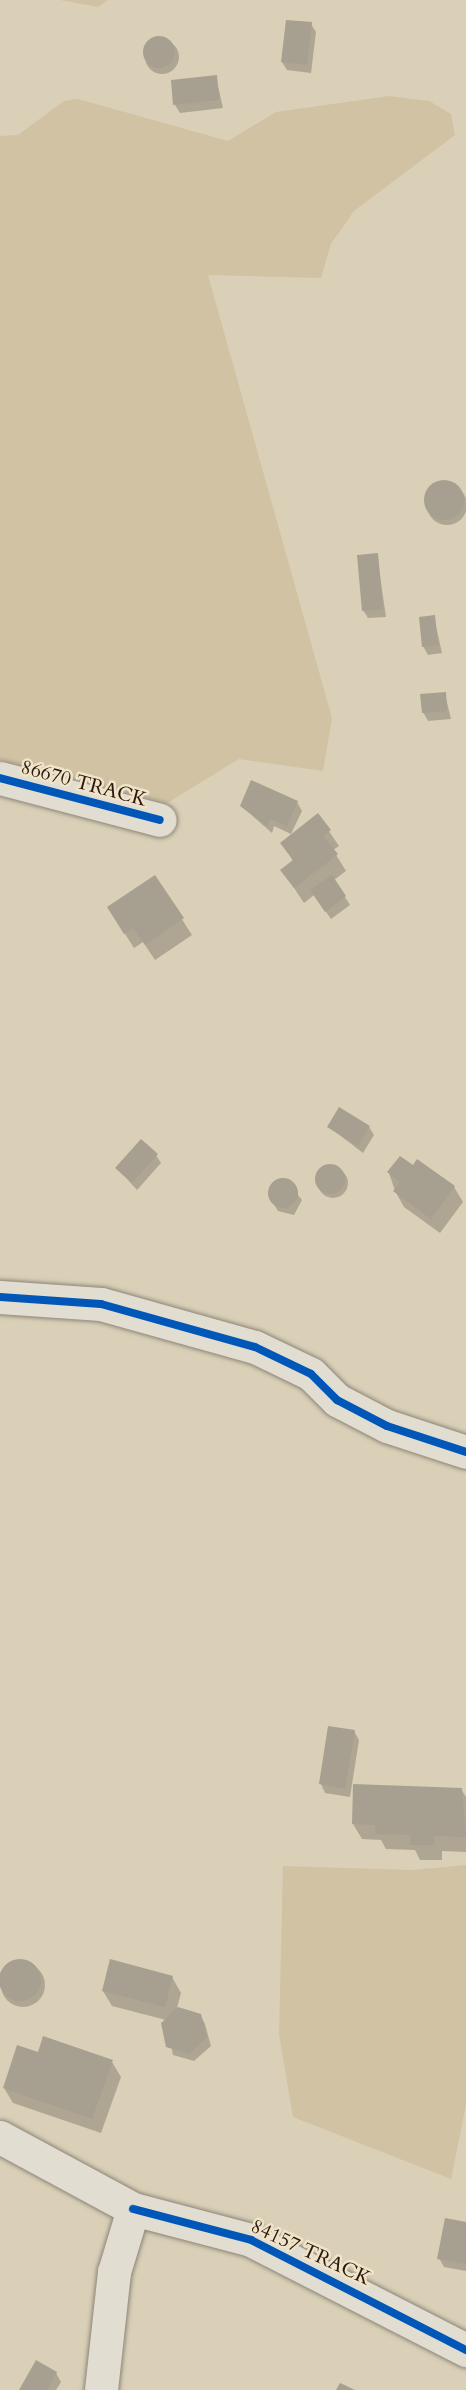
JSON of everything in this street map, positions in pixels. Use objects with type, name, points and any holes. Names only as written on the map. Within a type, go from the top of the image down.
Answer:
[{"type":"street","name":"86670 TRACK","points":[[0,778],[160,820]]},
{"type":"street","points":[[0,1297],[101,1304],[255,1347],[311,1374],[337,1400],[387,1426],[466,1452]]},
{"type":"street","name":"84157 TRACK","points":[[0,2137],[134,2209],[251,2240],[466,2350]]},
{"type":"street","points":[[101,2390],[114,2272],[134,2209]]},
{"type":"shaded area","points":[[60,0],[108,0],[98,7]]},
{"type":"shaded area","points":[[389,96],[429,101],[451,114],[455,135],[354,211],[331,244],[321,278],[208,275],[332,718],[323,771],[239,759],[167,803],[0,759],[0,136],[18,135],[64,101],[78,99],[228,141],[276,112]]},
{"type":"shaded area","points":[[466,1865],[466,2105],[451,2179],[293,2117],[279,2034],[283,1866],[413,1870]]},
{"type":"building","points":[[286,20],[312,22],[307,65],[281,62]]},
{"type":"building","points":[[159,36],[170,41],[175,52],[170,63],[159,68],[148,63],[143,52],[148,41]]},
{"type":"building","points":[[217,75],[219,100],[173,105],[171,80]]},
{"type":"building","points":[[444,480],[458,486],[464,500],[458,514],[444,520],[430,514],[424,500],[430,486]]},
{"type":"building","points":[[378,553],[383,609],[362,611],[357,555]]},
{"type":"building","points":[[435,615],[438,645],[422,647],[419,617]]},
{"type":"building","points":[[446,692],[447,711],[422,713],[420,694]]},
{"type":"building","points":[[251,780],[298,801],[287,826],[270,819],[267,826],[240,806]]},
{"type":"building","points":[[318,813],[331,830],[323,836],[338,854],[294,888],[280,870],[293,860],[280,843]]},
{"type":"building","points":[[155,875],[184,918],[145,945],[133,928],[124,934],[107,907]]},
{"type":"building","points":[[332,875],[346,896],[325,912],[310,890]]},
{"type":"building","points":[[339,1107],[370,1126],[358,1146],[327,1127]]},
{"type":"building","points":[[141,1139],[158,1154],[132,1183],[115,1168]]},
{"type":"building","points":[[400,1156],[413,1165],[417,1159],[455,1186],[431,1219],[393,1191],[400,1182],[387,1172]]},
{"type":"building","points":[[330,1164],[341,1168],[345,1179],[341,1190],[330,1194],[319,1190],[315,1179],[319,1168]]},
{"type":"building","points":[[283,1178],[294,1182],[298,1193],[294,1204],[283,1208],[272,1204],[268,1193],[272,1182]]},
{"type":"building","points":[[328,1726],[355,1730],[345,1789],[319,1784]]},
{"type":"building","points":[[353,1784],[462,1788],[466,1837],[434,1836],[434,1845],[410,1845],[410,1835],[375,1834],[375,1825],[352,1824]]},
{"type":"building","points":[[20,1959],[35,1965],[41,1980],[35,1995],[20,2001],[5,1995],[-1,1980],[5,1965]]},
{"type":"building","points":[[110,1959],[173,1976],[165,2007],[102,1991]]},
{"type":"building","points":[[178,2007],[201,2014],[207,2037],[189,2054],[166,2047],[161,2023]]},
{"type":"building","points":[[43,2036],[113,2060],[92,2119],[3,2088],[17,2045],[38,2052]]},
{"type":"building","points":[[445,2218],[466,2222],[466,2264],[437,2259]]},
{"type":"building","points":[[36,2360],[57,2372],[47,2390],[19,2390]]},
{"type":"building","points":[[340,2383],[355,2390],[336,2390]]},
{"type":"cycle path","points":[[0,778],[160,820]]},
{"type":"cycle path","points":[[0,1297],[101,1304],[255,1347],[311,1374],[337,1400],[387,1426],[466,1452]]},
{"type":"cycle path","points":[[133,2209],[251,2240],[466,2350]]}]
